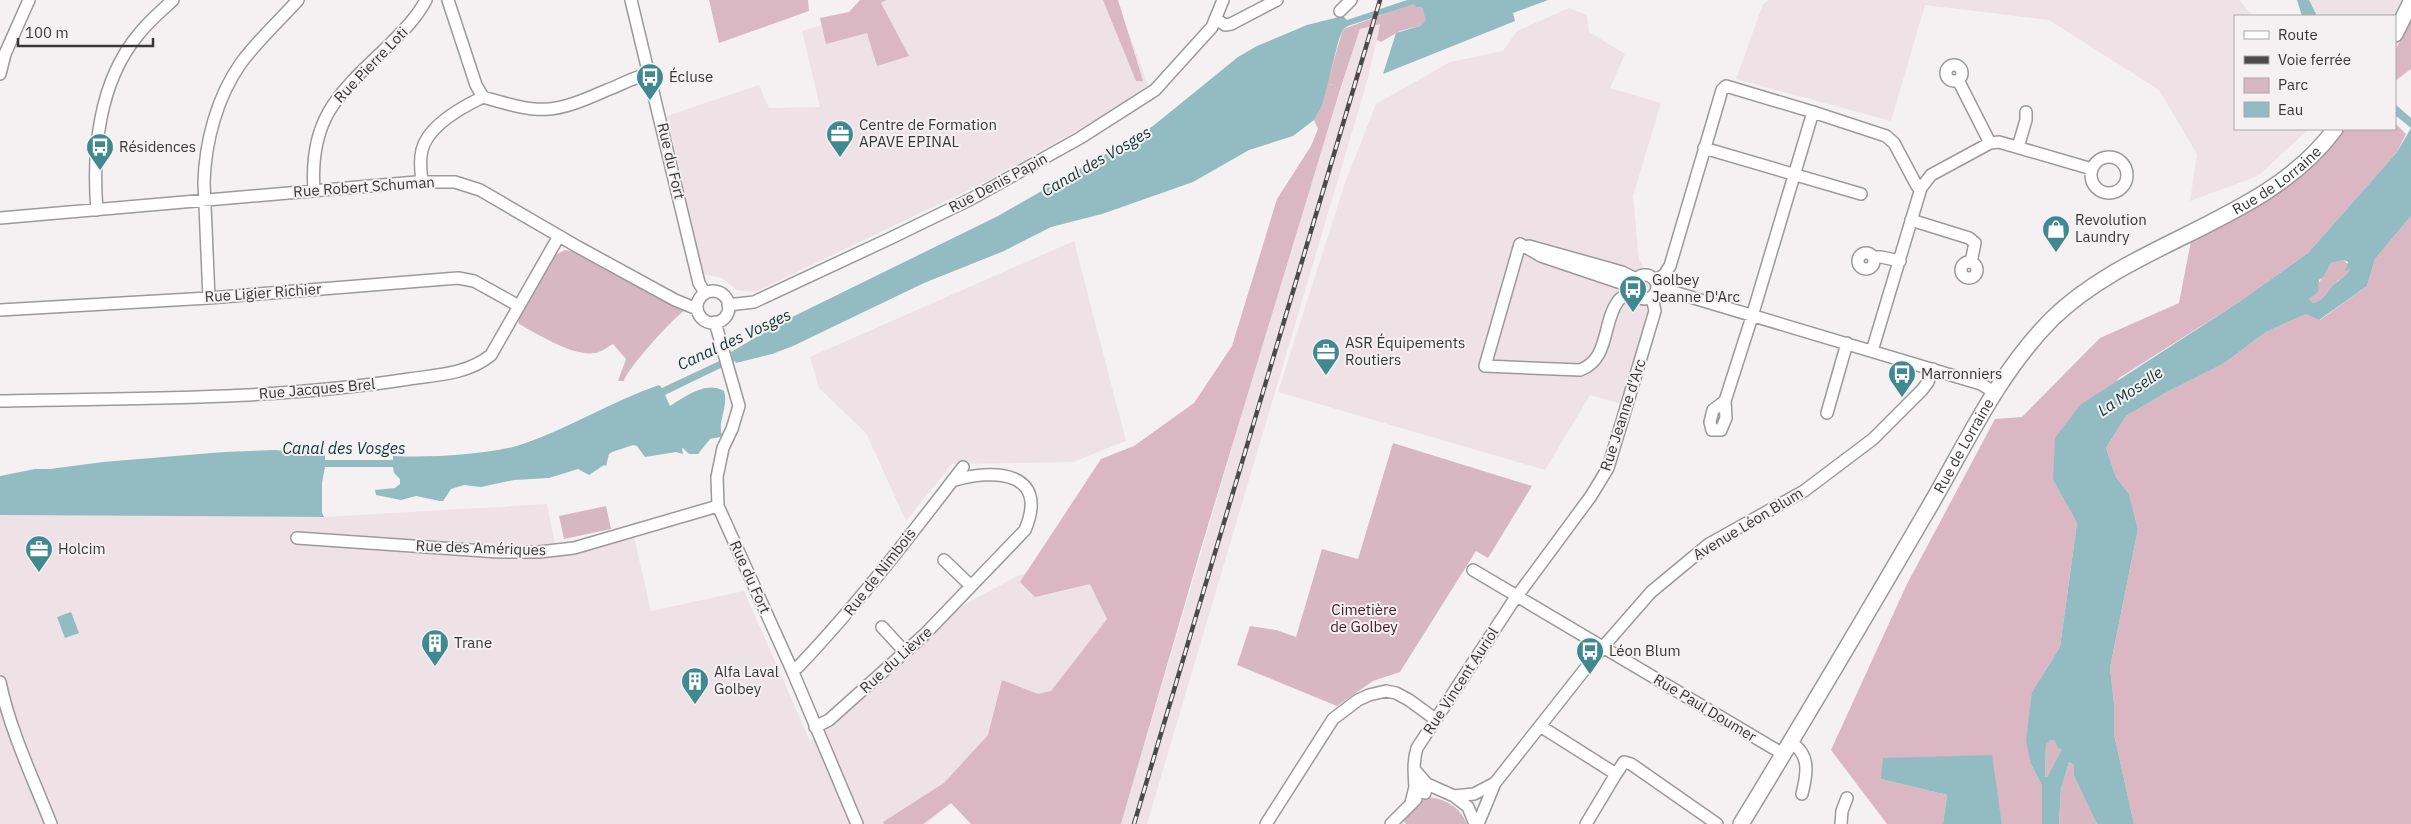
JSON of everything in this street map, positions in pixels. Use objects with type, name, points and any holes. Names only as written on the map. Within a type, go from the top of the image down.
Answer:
[{"type":"main road","points":[[2396,32],[2411,2]]},
{"type":"main road","name":"Rue de Lorraine","points":[[1742,824],[1900,558],[1994,392],[2030,343],[2059,313],[2086,292],[2123,268],[2279,182],[2310,157],[2334,130]]},
{"type":"street","points":[[0,74],[4,54],[29,0]]},
{"type":"street","points":[[97,210],[94,183],[98,140],[109,88],[120,63],[137,36],[173,0]]},
{"type":"street","points":[[209,298],[205,164],[211,131],[230,81],[241,63],[298,0]]},
{"type":"street","name":"Rue Pierre Loti","points":[[314,190],[315,149],[320,127],[328,111],[347,86],[410,24],[426,0]]},
{"type":"street","points":[[448,0],[476,86],[482,96],[516,108],[544,111],[568,106],[650,74]]},
{"type":"street","name":"Rue du Fort","points":[[631,0],[699,283],[705,293]]},
{"type":"street","name":"Rue Denis Papin","points":[[728,305],[754,302],[890,238],[971,199],[1080,138],[1155,90],[1212,28],[1223,0]]},
{"type":"street","points":[[1216,18],[1225,25],[1231,24],[1277,0]]},
{"type":"street","points":[[1340,11],[1351,0]]},
{"type":"street","points":[[1958,80],[1990,143]]},
{"type":"street","points":[[1921,188],[1917,186],[1894,143],[1886,136],[1726,86],[1722,90],[1670,266],[1655,288],[1641,298],[1634,286],[1622,272],[1544,248],[1520,244],[1485,366],[1580,370],[1589,367],[1598,357],[1618,302],[1634,286],[1645,274],[1655,288],[1933,369],[1981,384],[1994,392]]},
{"type":"street","points":[[422,182],[420,165],[422,149],[429,135],[449,118],[482,96]]},
{"type":"street","points":[[1725,401],[1753,315],[1812,112]]},
{"type":"street","points":[[2018,147],[2026,120],[2026,112]]},
{"type":"street","points":[[1872,351],[1921,188],[1930,175],[1990,143],[1999,142],[2092,169]]},
{"type":"street","points":[[1704,148],[1861,194]]},
{"type":"street","name":"Rue Robert Schuman","points":[[0,218],[314,190],[422,182],[455,182],[469,185],[675,300],[697,309]]},
{"type":"street","points":[[1911,220],[1969,238],[1975,243],[1971,262]]},
{"type":"street","name":"Rue Jacques Brel","points":[[0,401],[268,394],[352,388],[464,370],[482,363],[491,356],[559,236]]},
{"type":"street","points":[[1874,257],[1881,256],[1900,261]]},
{"type":"street","name":"Rue Ligier Richier","points":[[0,310],[209,298],[458,278],[474,281],[519,306]]},
{"type":"street","name":"Rue Jeanne d'Arc","points":[[1518,598],[1594,493],[1608,468],[1655,312],[1655,288]]},
{"type":"street","points":[[710,291],[720,293],[728,305],[726,314],[715,322],[706,321],[697,309],[698,300],[710,291]]},
{"type":"street","name":"Rue du Fort","points":[[715,322],[732,375],[739,406],[732,429],[723,448],[717,477],[718,506],[792,670],[857,824]]},
{"type":"street","points":[[1827,413],[1847,343]]},
{"type":"street","name":"Avenue Léon Blum","points":[[1477,824],[1495,783],[1602,647],[1651,592],[1690,558],[1718,539],[1804,491],[1873,438],[1922,390],[1928,382],[1933,369]]},
{"type":"street","name":"Rue de Nimbois","points":[[792,670],[798,667],[838,625],[904,545],[962,467]]},
{"type":"street","name":"Rue du Lièvre","points":[[816,727],[829,720],[906,652],[1025,530],[1031,515],[1031,500],[1024,485],[1010,475],[995,473],[966,476],[952,481]]},
{"type":"street","name":"Rue des Amériques","points":[[297,538],[500,552],[539,552],[574,548],[718,506]]},
{"type":"street","points":[[944,560],[971,586]]},
{"type":"street","name":"Rue Paul Doumer","points":[[1473,570],[1602,647],[1787,748]]},
{"type":"street","name":"Rue Vincent Auriol","points":[[1477,824],[1468,807],[1454,796],[1425,788],[1414,769],[1417,748],[1512,603],[1518,598]]},
{"type":"street","points":[[882,627],[906,652]]},
{"type":"street","points":[[0,682],[3,698],[51,824]]},
{"type":"street","points":[[1266,824],[1333,720],[1358,700],[1386,691],[1396,693],[1435,719]]},
{"type":"street","points":[[1540,726],[1616,774]]},
{"type":"street","points":[[1787,748],[1800,750],[1806,762],[1802,794]]},
{"type":"street","points":[[1586,824],[1624,762],[1631,764],[1717,824]]},
{"type":"street","name":"Avenue Léon Blum","points":[[1454,796],[1474,794],[1495,783]]},
{"type":"street","points":[[1391,824],[1425,788]]},
{"type":"street","points":[[1474,794],[1484,807],[1468,807],[1474,794]]},
{"type":"street","points":[[1841,824],[1842,811],[1847,798]]},
{"type":"shaded area","points":[[709,0],[808,0],[809,11],[719,43]]},
{"type":"shaded area","points":[[860,0],[886,0],[881,3],[909,56],[877,66],[867,33],[826,44],[820,18],[849,12]]},
{"type":"shaded area","points":[[875,0],[1117,0],[1148,85],[1121,106],[983,183],[755,292],[737,290],[722,278],[703,274],[667,116],[759,85],[769,108],[820,107],[802,31],[854,15]]},
{"type":"shaded area","points":[[1103,0],[1118,0],[1143,81],[1136,81]]},
{"type":"shaded area","points":[[1769,0],[2239,0],[2252,15],[2234,15],[2234,130],[2308,130],[2258,176],[2190,201],[2197,154],[2159,90],[2049,20],[1925,5],[1891,121],[1736,79],[1763,4]]},
{"type":"shaded area","points":[[2309,0],[2411,0],[2411,19],[2396,49],[2396,15],[2316,15]]},
{"type":"shaded area","points":[[1569,8],[1587,15],[1589,32],[1625,54],[1610,88],[1661,103],[1633,196],[1639,260],[1656,284],[1622,404],[1590,395],[1545,470],[1278,392],[1345,183],[1376,104],[1450,62],[1503,51],[1517,31]]},
{"type":"shaded area","points":[[2411,19],[2411,69],[2396,80],[2396,49]]},
{"type":"shaded area","points":[[1381,23],[1366,85],[1147,824],[1121,824],[1292,244],[1360,29]]},
{"type":"shaded area","points":[[1327,84],[1334,85],[1339,93],[1199,555],[1121,824],[971,824],[951,803],[923,824],[884,824],[883,822],[944,783],[988,735],[1002,680],[1038,694],[1051,691],[1107,619],[1090,584],[1035,597],[1020,582],[1101,459],[1134,446],[1194,403],[1232,346],[1277,199],[1311,146],[1318,129],[1314,120],[1322,106]]},
{"type":"shaded area","points":[[2396,124],[2406,134],[2397,152],[2308,253],[2239,302],[2119,378],[2053,480],[2077,523],[2060,647],[2032,692],[2031,764],[2042,786],[2042,824],[2002,824],[1991,755],[1881,779],[1947,795],[1943,824],[1887,824],[1831,750],[1907,584],[1995,419],[2022,417],[2100,338],[2179,303],[2191,241],[2234,220],[2275,195],[2313,165],[2344,130],[2396,130]]},
{"type":"shaded area","points":[[2411,216],[2411,824],[2134,824],[2114,734],[2114,703],[2110,668],[2138,529],[2129,494],[2116,477],[2106,448],[2126,416],[2167,392],[2223,364],[2266,332],[2306,314],[2320,320],[2367,286],[2375,259]]},
{"type":"shaded area","points":[[1074,241],[1126,441],[1073,462],[952,464],[906,521],[866,433],[819,388],[810,357]]},
{"type":"shaded area","points":[[547,504],[555,545],[634,537],[651,611],[744,591],[810,741],[962,606],[1017,576],[1085,558],[1129,601],[1080,695],[926,824],[0,824],[0,515],[324,517]]},
{"type":"green space","points":[[1415,3],[1416,6],[1422,7],[1427,19],[1420,26],[1400,31],[1381,42],[1377,40],[1380,24],[1360,29],[1339,93],[1334,85],[1327,84],[1343,29]]},
{"type":"green space","points":[[565,250],[571,251],[684,311],[651,344],[633,366],[624,381],[618,381],[626,359],[613,344],[595,353],[577,352],[545,339],[519,324],[518,320],[553,256]]},
{"type":"green space","points":[[2344,260],[2352,269],[2333,285],[2322,298],[2313,303],[2309,299],[2331,263]]},
{"type":"green space","name":"Cimetière de Golbey","points":[[1393,443],[1532,486],[1488,558],[1476,551],[1400,672],[1373,681],[1337,706],[1237,665],[1250,626],[1276,630],[1296,637],[1322,549],[1358,559]]},
{"type":"green space","points":[[606,506],[611,529],[564,539],[559,516]]},
{"type":"green space","points":[[2051,740],[2056,741],[2062,749],[2047,777],[2045,776],[2046,745]]},
{"type":"green space","points":[[2069,762],[2074,765],[2097,824],[2059,824],[2061,789]]},
{"type":"green space","points":[[1428,797],[1452,805],[1467,824],[1406,824],[1403,820],[1416,805]]},
{"type":"water","name":"Canal des Vosges","points":[[1407,0],[1548,0],[1513,13],[1515,21],[1383,74],[1396,33],[1420,26],[1426,20],[1422,7],[1416,7],[1414,4],[1348,26],[1343,29],[1339,39],[1322,106],[1314,120],[1293,136],[1249,150],[1193,182],[1102,214],[1051,227],[1004,251],[924,283],[793,346],[772,354],[736,363],[735,361],[665,395],[670,406],[689,394],[710,387],[724,391],[722,435],[710,439],[698,454],[689,454],[683,448],[683,454],[676,452],[645,457],[637,446],[633,445],[609,454],[606,466],[604,465],[589,475],[578,469],[549,478],[514,480],[481,487],[464,485],[451,489],[443,501],[416,496],[401,500],[376,495],[375,490],[395,488],[400,484],[400,479],[394,473],[393,467],[325,467],[322,483],[322,513],[324,517],[0,515],[0,476],[35,469],[224,452],[275,450],[325,455],[325,460],[393,460],[393,456],[423,457],[494,451],[540,438],[642,391],[659,385],[662,388],[732,355],[731,352],[780,323],[998,216],[1153,126],[1238,57],[1257,46],[1307,25],[1343,16],[1347,20]]},
{"type":"water","points":[[2297,0],[2309,0],[2316,15],[2302,15]]},
{"type":"water","points":[[2396,105],[2411,118],[2411,128],[2396,116]]},
{"type":"water","name":"La Moselle","points":[[2411,128],[2411,216],[2375,259],[2367,286],[2319,320],[2306,314],[2266,332],[2223,364],[2167,392],[2126,416],[2106,448],[2116,477],[2129,494],[2138,529],[2110,668],[2114,703],[2114,734],[2134,824],[2097,824],[2074,775],[2074,765],[2069,762],[2061,789],[2059,824],[2042,824],[2042,786],[2031,764],[2026,741],[2032,692],[2060,647],[2077,523],[2053,480],[2055,438],[2080,405],[2239,302],[2308,253],[2397,152]],"holes":[[[2344,260],[2348,262],[2345,271],[2351,269],[2322,298],[2313,303],[2309,299],[2318,292],[2319,280],[2323,277],[2331,263]],[[2051,740],[2055,741],[2058,748],[2062,749],[2047,777],[2045,776],[2046,745]]]},
{"type":"water","points":[[71,612],[79,633],[65,638],[57,617]]},
{"type":"water","points":[[1992,755],[2002,824],[1943,824],[1947,795],[1881,779],[1883,758]]},
{"type":"railway","points":[[1134,824],[1380,0]]},
{"type":"place","name":"Écluse","points":[[650,101]]},
{"type":"place","name":"Centre de Formation APAVE EPINAL","points":[[840,158]]},
{"type":"place","name":"Résidences","points":[[100,171]]},
{"type":"place","name":"Revolution Laundry","points":[[2056,253]]},
{"type":"place","name":"Golbey Jeanne D'Arc","points":[[1633,313]]},
{"type":"place","name":"ASR Équipements Routiers","points":[[1326,376]]},
{"type":"place","name":"Marronniers","points":[[1902,398]]},
{"type":"place","name":"Holcim","points":[[39,573]]},
{"type":"place","name":"Trane","points":[[435,667]]},
{"type":"place","name":"Léon Blum","points":[[1590,675]]},
{"type":"place","name":"Alfa Laval Golbey","points":[[695,705]]}]
